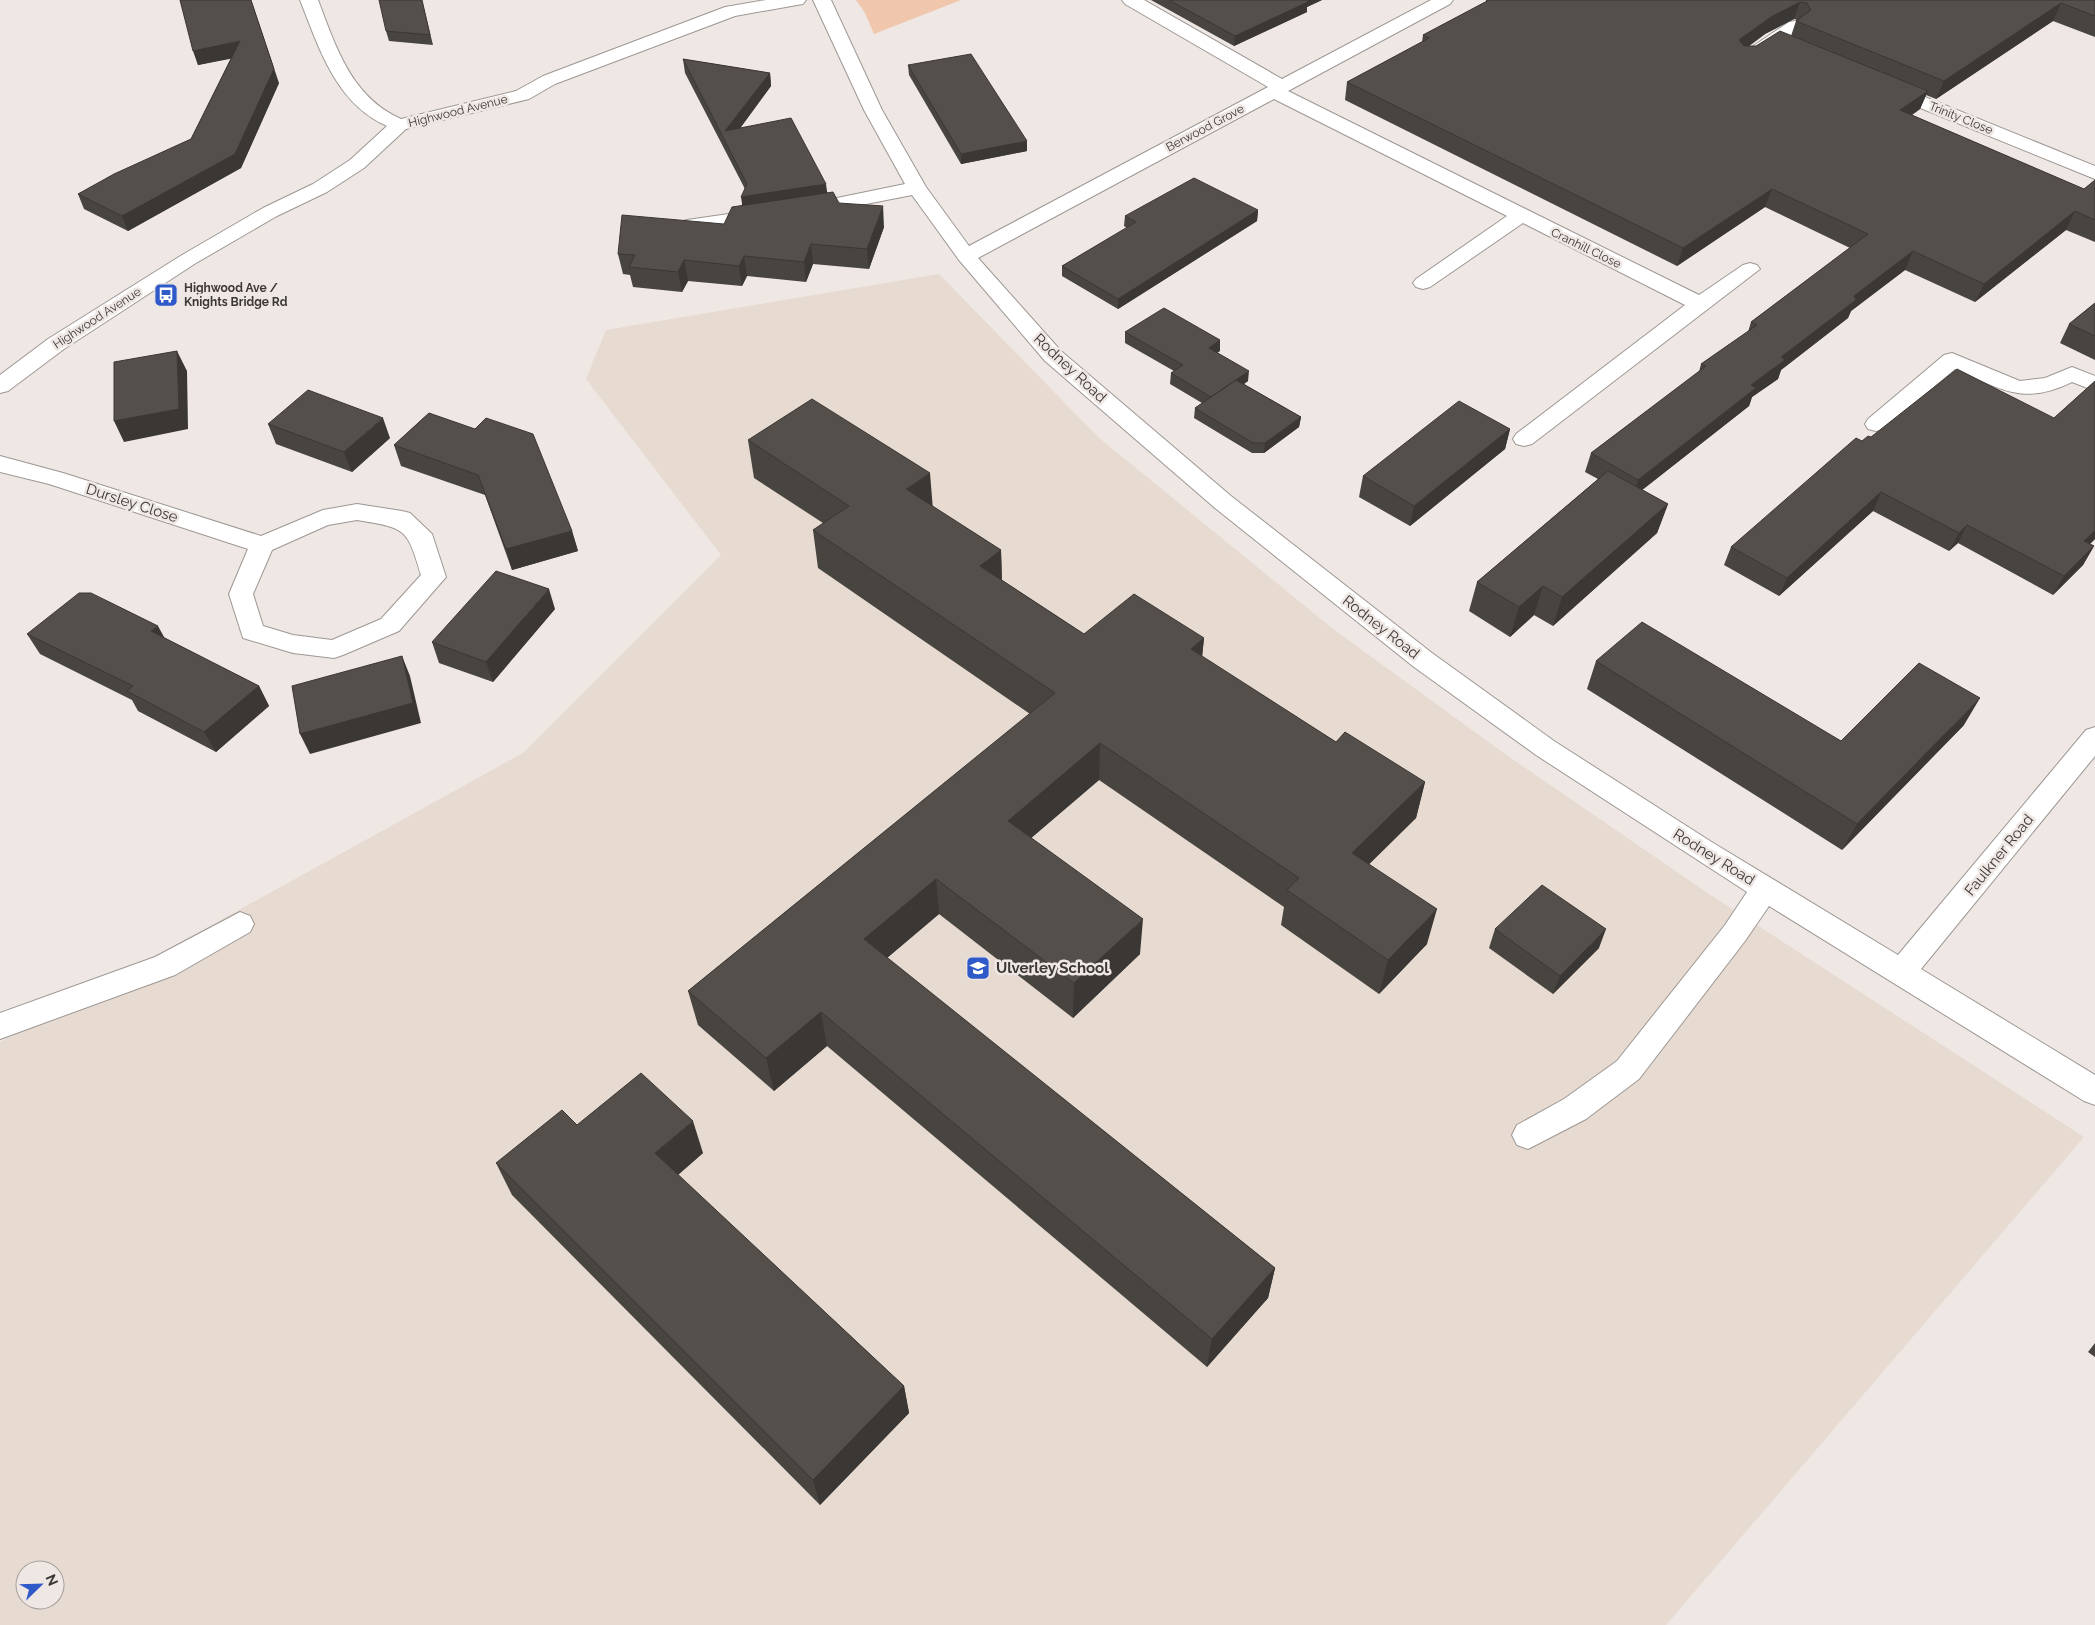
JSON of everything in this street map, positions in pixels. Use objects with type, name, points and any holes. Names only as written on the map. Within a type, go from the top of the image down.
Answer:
[{"type":"street","points":[[309,0],[343,78],[356,96],[375,113],[399,125]]},
{"type":"street","name":"Highwood Avenue","points":[[0,386],[56,344],[190,259],[270,212],[320,188],[357,164],[399,125],[449,111],[522,95],[550,80],[731,11],[797,0]]},
{"type":"street","name":"Rodney Road","points":[[822,0],[873,110],[916,188],[966,256],[1053,356],[1223,502],[1422,660],[1545,748],[1765,889],[2095,1091]]},
{"type":"street","name":"Cranhill Close","points":[[1131,0],[1278,89],[1520,216],[1700,304]]},
{"type":"street","name":"Berwood Grove","points":[[966,256],[1444,0]]},
{"type":"street","points":[[1744,58],[1795,26]]},
{"type":"street","points":[[1772,40],[1791,48]]},
{"type":"street","name":"Trinity Close","points":[[1874,82],[2095,173]]},
{"type":"street","points":[[687,226],[823,207],[916,188]]},
{"type":"street","points":[[1422,283],[1520,216]]},
{"type":"street","points":[[1524,439],[1700,304],[1750,269]]},
{"type":"street","points":[[1876,424],[1952,360],[2018,388],[2049,385],[2072,374],[2095,384]]},
{"type":"street","name":"Dursley Close","points":[[0,464],[55,478],[262,545]]},
{"type":"street","points":[[357,512],[402,519],[423,540],[434,577],[390,625],[334,649],[293,644],[252,632],[241,594],[262,545],[323,518],[357,512]]},
{"type":"street","name":"Faulkner Road","points":[[1901,973],[2095,737]]},
{"type":"street","points":[[1528,1135],[1576,1109],[1628,1070],[1735,933],[1765,889]]},
{"type":"street","points":[[0,1026],[165,966],[240,924]]},
{"type":"shaded area","points":[[856,0],[961,0],[874,34],[865,13]]},
{"type":"shaded area","name":"Ulverley School","points":[[939,274],[1098,437],[1333,629],[1505,754],[1709,894],[2084,1137],[1666,1625],[0,1625],[0,1042],[523,753],[721,555],[586,379],[606,330]]},
{"type":"building","points":[[180,0],[251,0],[274,69],[235,154],[122,216],[78,194],[114,174],[191,139],[240,41],[193,51]]},
{"type":"building","points":[[379,0],[422,0],[430,35],[386,31]]},
{"type":"building","points":[[1169,0],[1308,0],[1308,2],[1235,36]]},
{"type":"building","points":[[1489,0],[2095,0],[2095,16],[2061,3],[1944,81],[1796,21],[1811,10],[1807,3],[1800,2],[1771,17],[1739,40],[1744,46],[1756,46],[1780,31],[1928,91],[1900,110],[2084,189],[2095,180],[2095,220],[2075,211],[1984,284],[1913,251],[1854,296],[1856,300],[1781,357],[1785,360],[1751,385],[1756,388],[1638,480],[1591,453],[1706,366],[1701,364],[1757,325],[1751,322],[1868,234],[1772,189],[1683,248],[1347,82],[1429,38],[1423,35]]},
{"type":"building","points":[[971,54],[1027,141],[961,154],[908,65]]},
{"type":"building","points":[[683,59],[770,73],[725,131],[791,118],[826,184],[741,197],[747,184]]},
{"type":"building","points":[[1194,178],[1258,210],[1118,299],[1062,266],[1136,222],[1125,216]]},
{"type":"building","points":[[833,192],[839,203],[883,206],[867,249],[811,244],[804,262],[744,256],[739,266],[684,260],[678,272],[629,267],[635,255],[618,254],[622,215],[724,224],[732,207]]},
{"type":"building","points":[[2095,303],[2095,336],[2069,324]]},
{"type":"building","points":[[1164,308],[1220,340],[1209,348],[1249,371],[1211,397],[1171,373],[1183,365],[1125,332]]},
{"type":"building","points":[[177,351],[179,409],[114,421],[114,362]]},
{"type":"building","points":[[1957,369],[2054,418],[2095,381],[2095,531],[2084,541],[2094,546],[2064,576],[1967,525],[1959,533],[1881,492],[1787,578],[1731,547],[1856,438],[1862,441],[1868,436],[1871,437]]},
{"type":"building","points":[[1236,380],[1301,417],[1265,443],[1253,443],[1195,408]]},
{"type":"building","points":[[308,390],[383,418],[344,452],[268,424]]},
{"type":"building","points":[[812,399],[930,473],[906,489],[1001,550],[980,566],[1084,634],[1134,594],[1204,638],[1191,649],[1336,742],[1345,732],[1425,782],[1352,853],[1437,909],[1388,960],[1287,890],[1299,878],[1100,743],[1008,821],[1143,919],[1074,983],[936,879],[864,939],[1275,1268],[1212,1339],[821,1012],[766,1058],[688,991],[1055,693],[813,530],[849,506],[748,440]]},
{"type":"building","points":[[1459,401],[1510,429],[1414,506],[1363,476]]},
{"type":"building","points":[[429,413],[475,429],[486,418],[533,434],[572,531],[506,549],[478,475],[394,445]]},
{"type":"building","points":[[1608,471],[1668,504],[1562,597],[1543,586],[1519,607],[1477,582]]},
{"type":"building","points":[[496,571],[549,589],[486,662],[432,642]]},
{"type":"building","points":[[79,593],[91,593],[158,626],[151,631],[259,686],[204,732],[127,691],[133,686],[27,634]]},
{"type":"building","points":[[1642,622],[1841,741],[1919,663],[1980,698],[1857,824],[1596,661]]},
{"type":"building","points":[[402,656],[413,703],[300,734],[292,686]]},
{"type":"building","points":[[1542,885],[1606,929],[1560,976],[1495,929]]},
{"type":"building","points":[[641,1073],[693,1121],[655,1153],[904,1386],[813,1480],[496,1163],[562,1110],[577,1125]]},
{"type":"place","name":"Highwood Ave / Knights Bridge Rd","points":[[166,295]]},
{"type":"place","name":"Ulverley School","points":[[978,968]]}]
